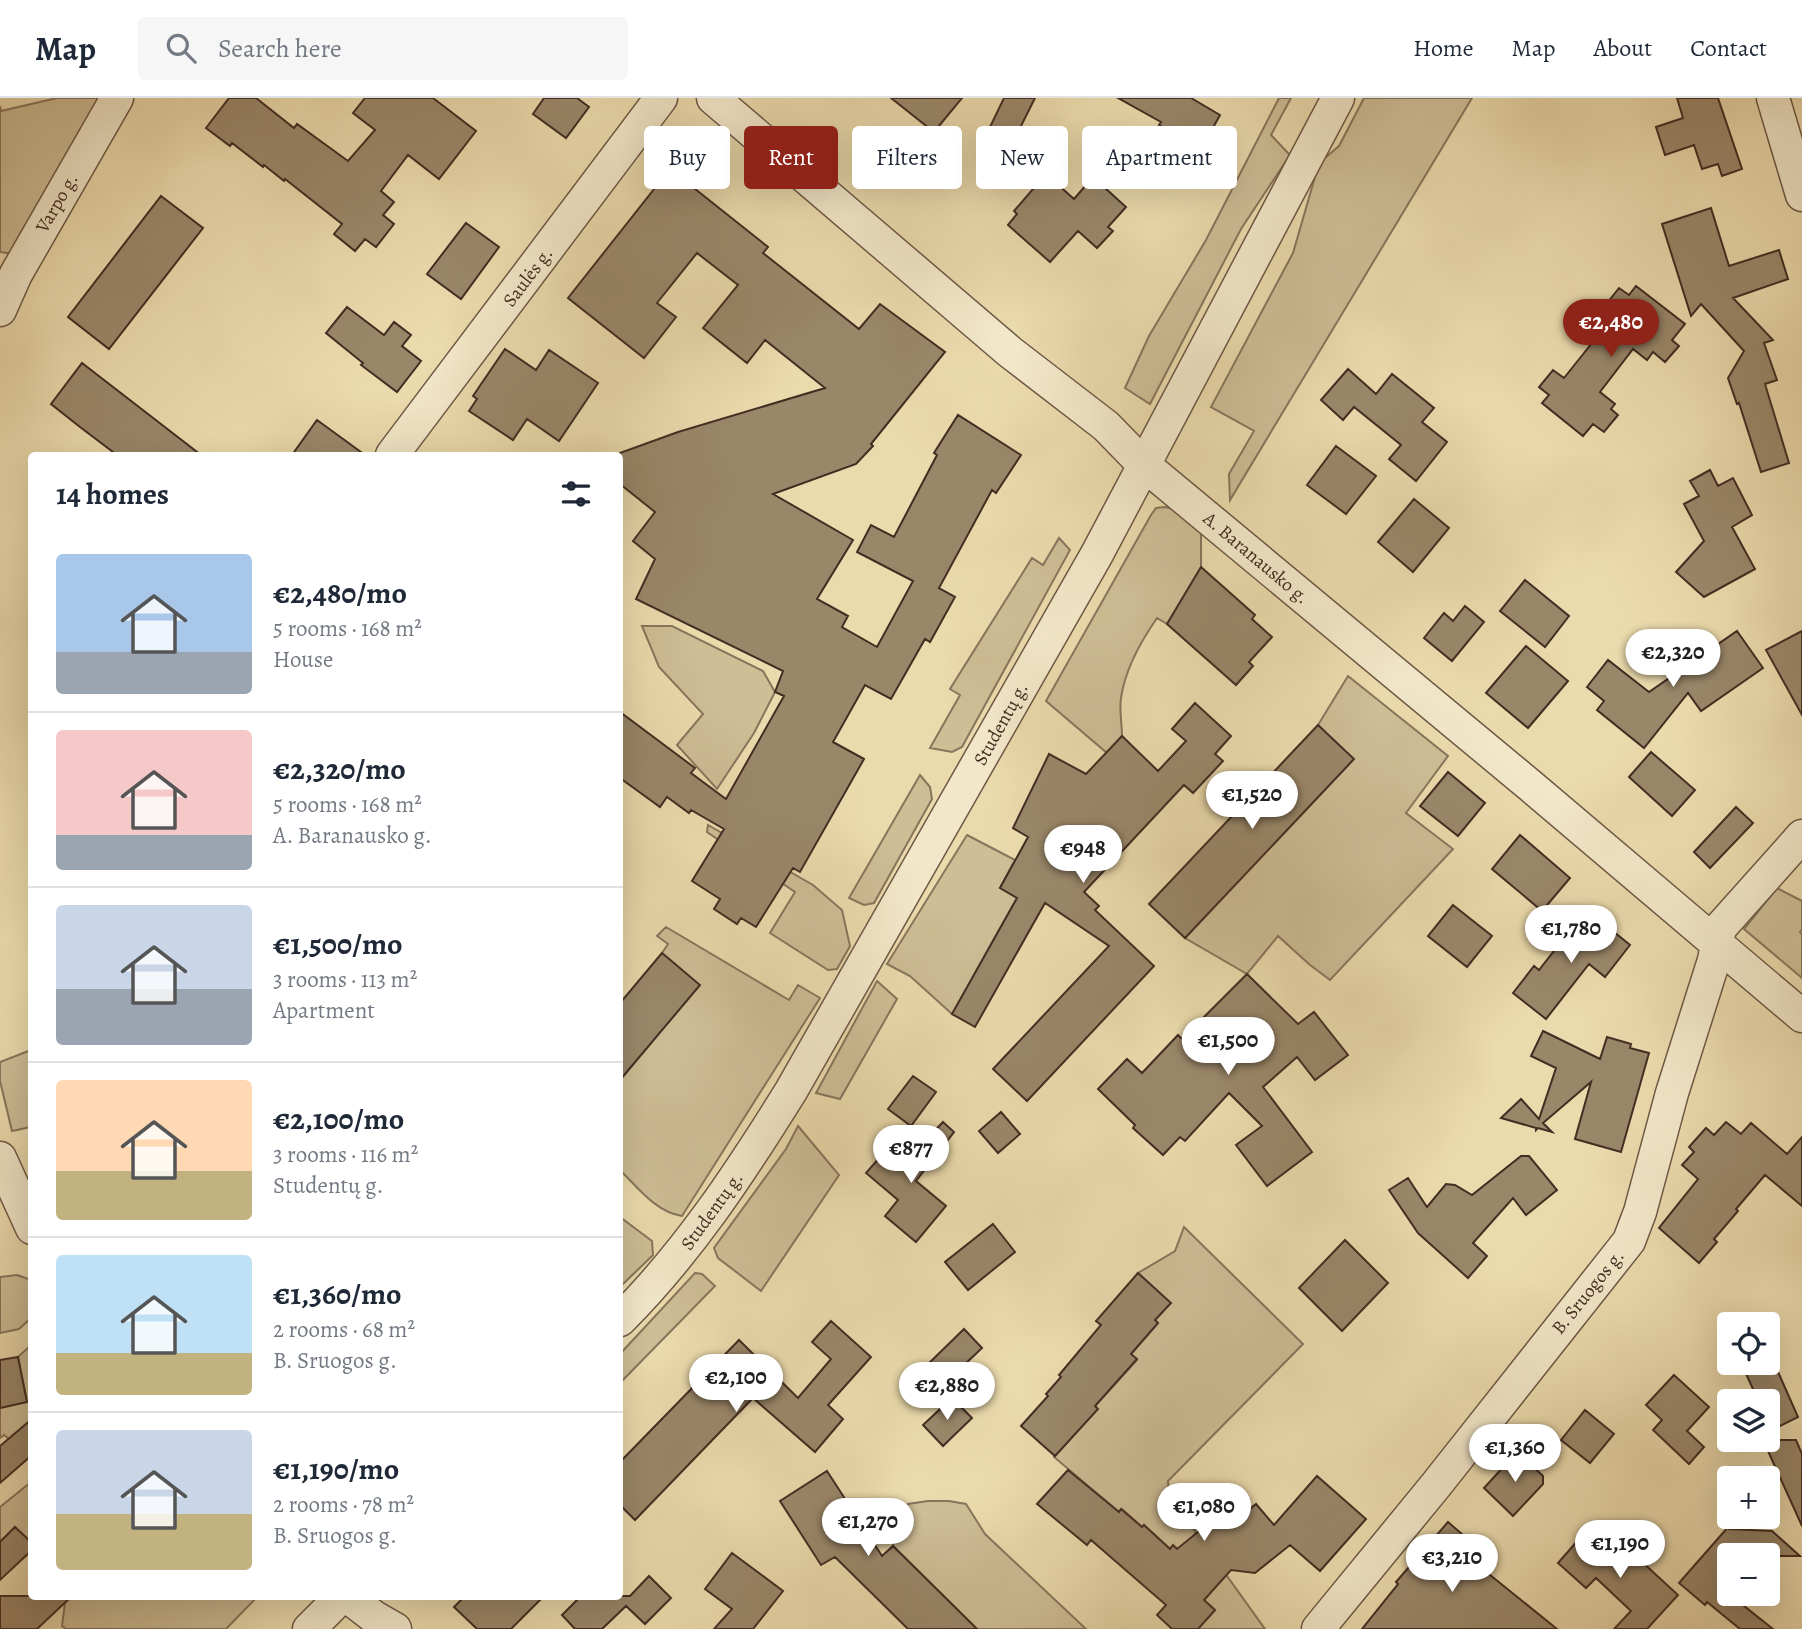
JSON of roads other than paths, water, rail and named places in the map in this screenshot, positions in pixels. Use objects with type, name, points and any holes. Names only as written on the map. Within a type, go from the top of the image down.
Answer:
[{"type":"street","name":"Varpo g.","points":[[0,310],[16,274],[117,98]]},
{"type":"street","name":"Saulės g.","points":[[394,452],[661,98]]},
{"type":"street","name":"A. Baranausko g.","points":[[713,98],[1010,352],[1106,426],[1143,464],[1802,1016]]},
{"type":"street","name":"Studentų g.","points":[[623,1317],[686,1247],[742,1170],[791,1091],[1097,554],[1338,98]]},
{"type":"street","points":[[1773,98],[1802,195]]},
{"type":"street","name":"B. Sruogos g.","points":[[1318,1629],[1629,1241],[1640,1212],[1720,928],[1802,836]]},
{"type":"street","points":[[0,1158],[28,1219]]},
{"type":"street","points":[[309,1629],[338,1600]]},
{"type":"street","points":[[352,1600],[395,1629]]}]
